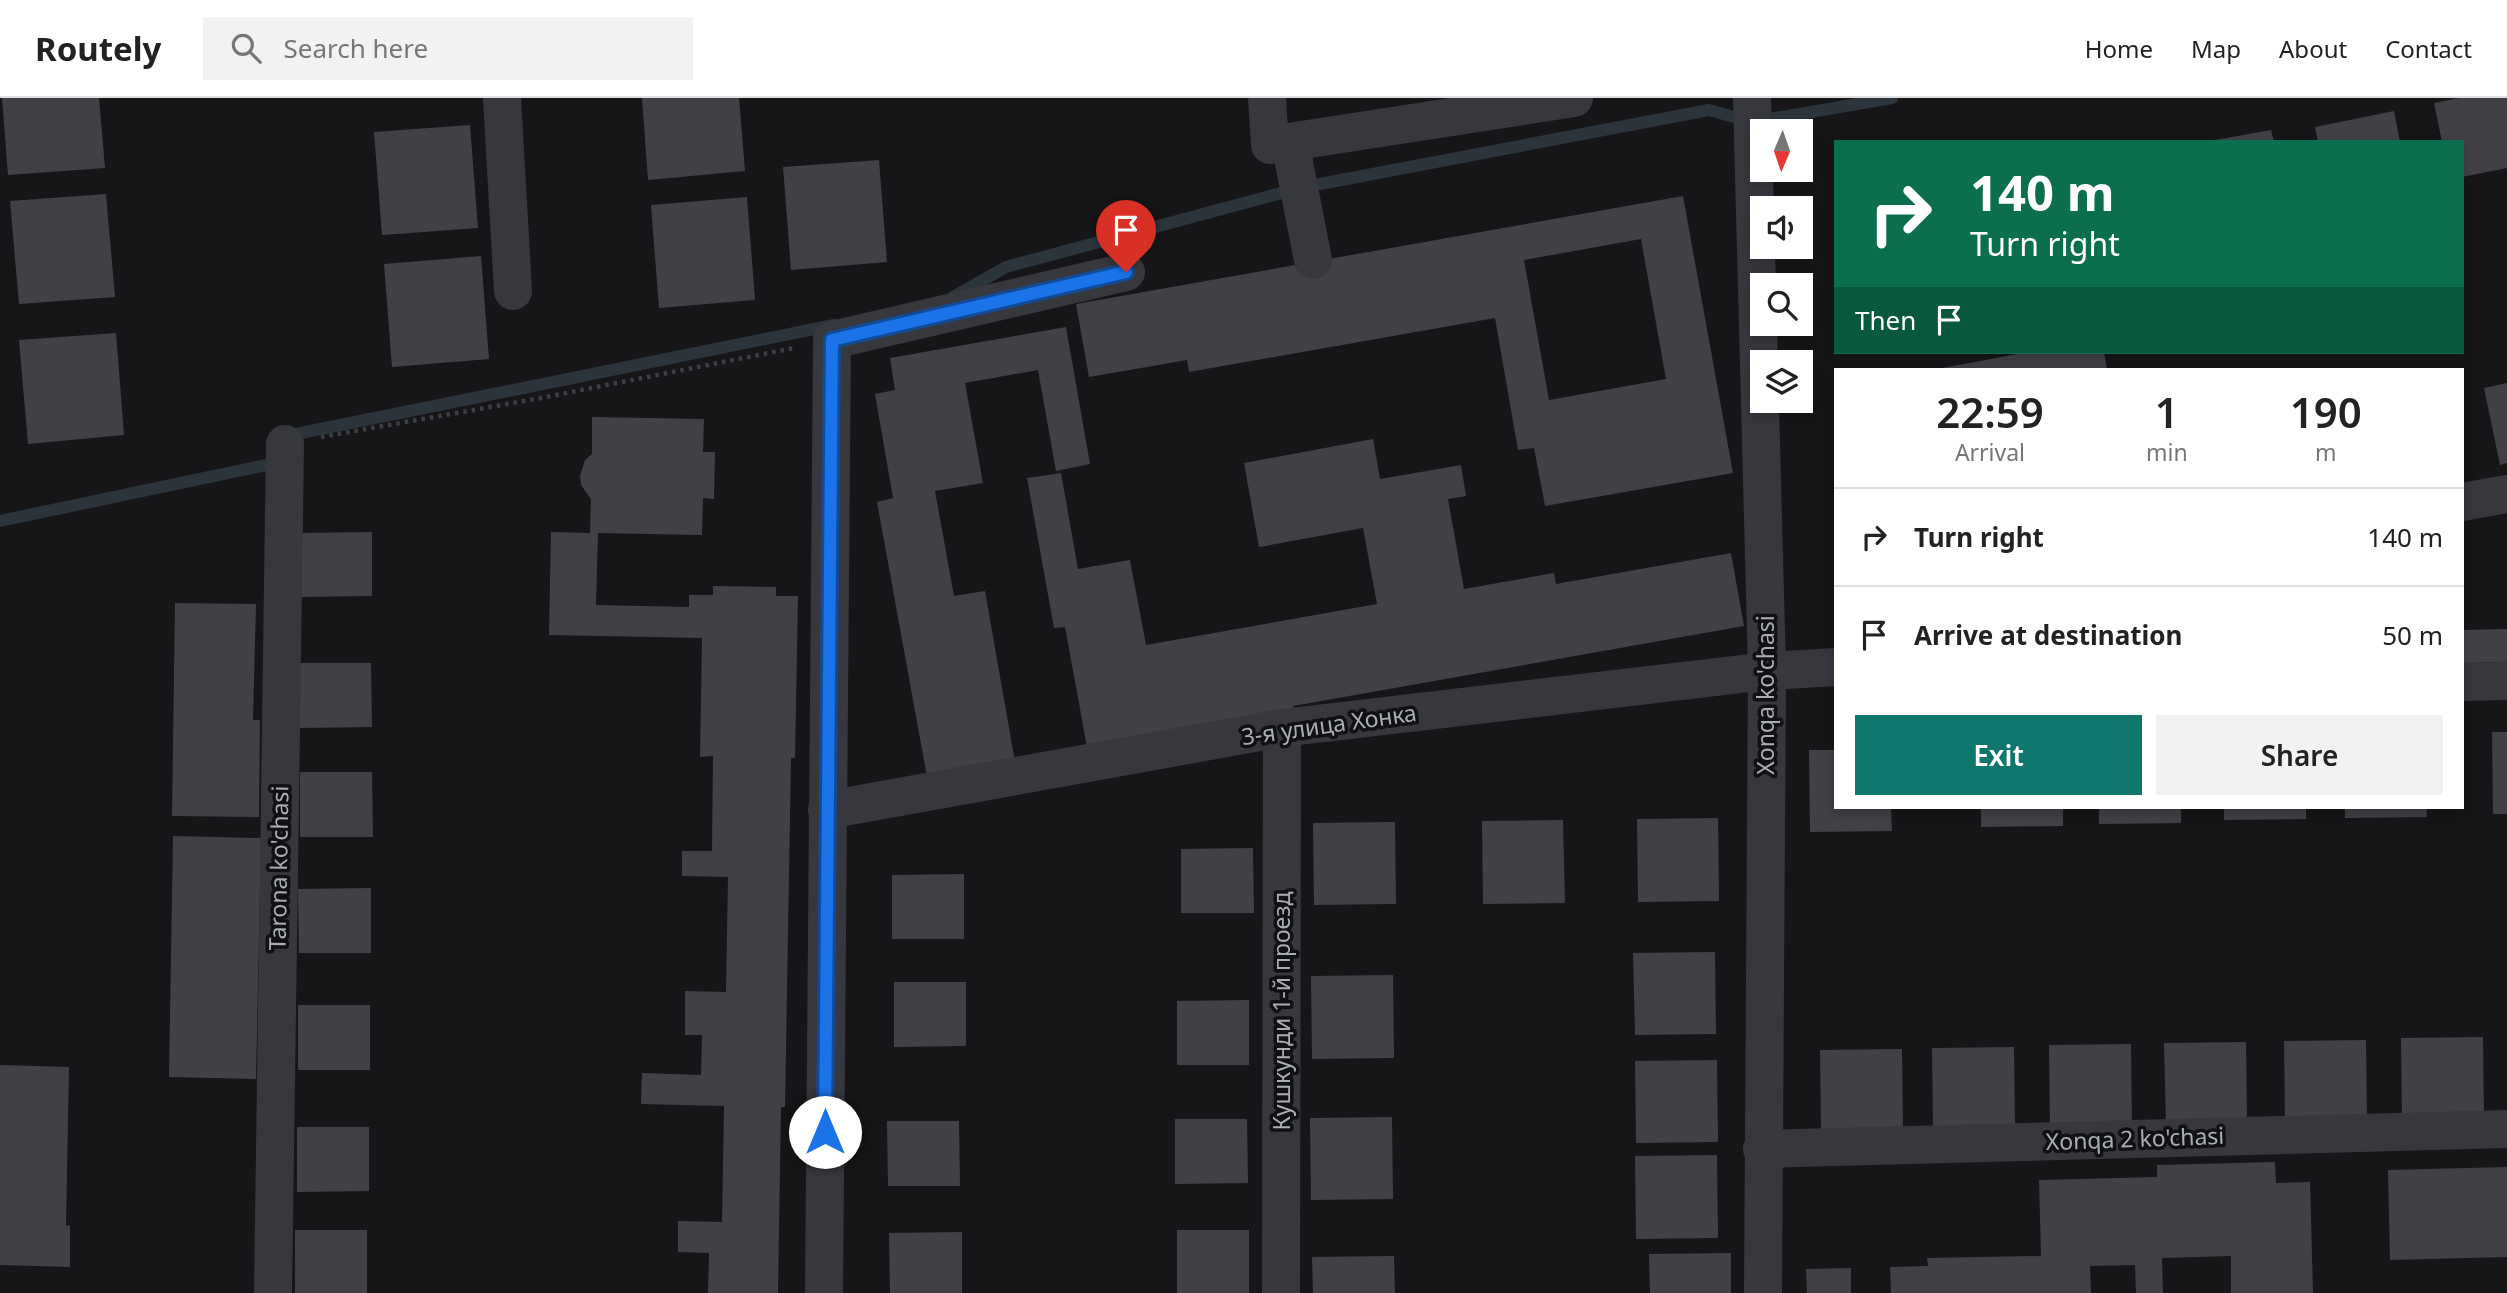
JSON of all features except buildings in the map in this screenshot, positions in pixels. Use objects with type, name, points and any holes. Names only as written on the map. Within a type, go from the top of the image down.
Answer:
[{"type":"street","points":[[502,98],[513,291]]},
{"type":"street","points":[[1267,98],[1313,260]]},
{"type":"street","points":[[1280,143],[1574,98]]},
{"type":"street","name":"Xonqa ko'chasi","points":[[1752,98],[1767,671],[1763,1293]]},
{"type":"street","points":[[824,1293],[832,340],[1126,272]]},
{"type":"street","name":"Tarona ko'chasi","points":[[273,1293],[285,443]]},
{"type":"street","points":[[2464,502],[2507,494]]},
{"type":"street","name":"3-я улица Хонка","points":[[827,810],[1282,729],[1767,671],[1834,667]]},
{"type":"street","points":[[2464,682],[2507,681]]},
{"type":"street","name":"Кушкунди 1-й проезд","points":[[1281,1293],[1282,729]]},
{"type":"street","name":"Xonqa 2 ko'chasi","points":[[1762,1149],[2507,1129]]},
{"type":"path","points":[[285,443],[541,398],[832,340]]},
{"type":"waterway","points":[[1320,184],[1709,110],[1752,122],[1892,98]]},
{"type":"waterway","points":[[953,297],[1006,267],[1285,192]]},
{"type":"waterway","points":[[286,436],[834,325]]},
{"type":"waterway","points":[[0,521],[276,463],[276,458]]},
{"type":"route","points":[[825,1132],[832,340],[1126,272]]}]
